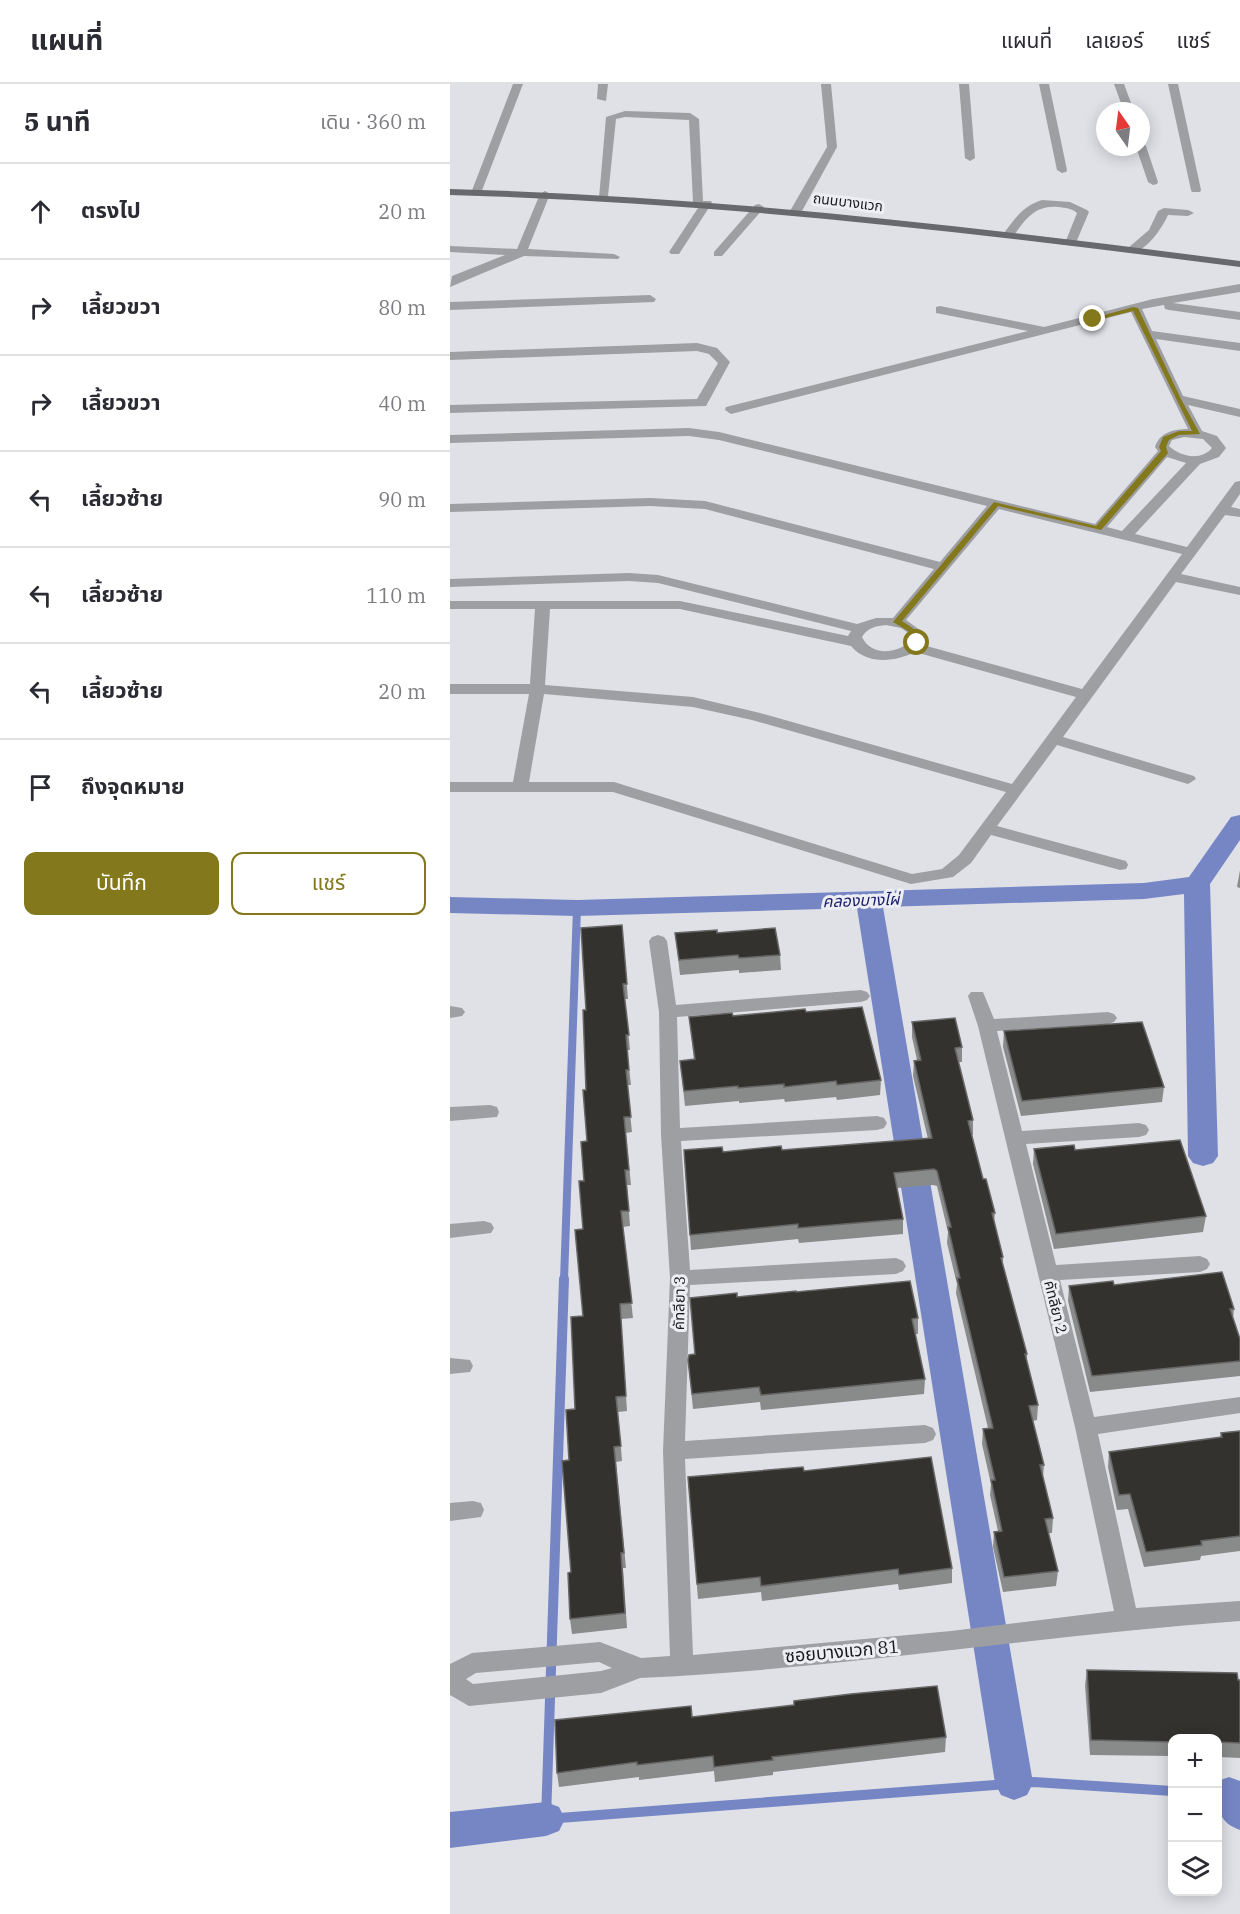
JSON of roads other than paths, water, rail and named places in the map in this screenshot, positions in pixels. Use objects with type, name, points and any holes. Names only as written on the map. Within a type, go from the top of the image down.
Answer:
[{"type":"main road","name":"ถนนบางแวก","points":[[450,192],[603,196],[759,207],[1240,264]]},
{"type":"street","points":[[476,193],[518,84]]},
{"type":"street","points":[[602,99],[603,84]]},
{"type":"street","points":[[796,211],[832,147],[826,84]]},
{"type":"street","points":[[964,84],[969,158]]},
{"type":"street","points":[[1044,84],[1062,170]]},
{"type":"street","points":[[1119,84],[1126,102]]},
{"type":"street","points":[[1173,84],[1196,190]]},
{"type":"street","points":[[603,196],[612,117],[625,114],[690,116],[694,119],[702,203],[675,252]]},
{"type":"street","points":[[1145,156],[1154,182]]},
{"type":"street","points":[[450,284],[456,278],[521,253],[545,194]]},
{"type":"street","points":[[1008,236],[1029,208],[1048,202],[1074,206],[1083,212],[1071,243]]},
{"type":"street","points":[[717,254],[759,207]]},
{"type":"street","points":[[1132,250],[1154,232],[1164,211],[1188,213]]},
{"type":"street","points":[[450,249],[614,257]]},
{"type":"street","points":[[731,410],[1153,303],[1240,288]]},
{"type":"street","points":[[450,306],[650,299]]},
{"type":"street","points":[[1153,303],[1240,316]]},
{"type":"street","points":[[1135,308],[1197,434]]},
{"type":"street","points":[[940,310],[1049,331]]},
{"type":"street","points":[[1147,334],[1240,347]]},
{"type":"street","points":[[450,356],[697,347],[713,351],[724,362],[701,403],[450,409]]},
{"type":"street","points":[[1178,399],[1240,413]]},
{"type":"street","points":[[450,439],[688,432],[719,436],[1191,552]]},
{"type":"street","points":[[1197,434],[1213,439],[1219,448],[1213,456],[1196,460],[1178,458],[1165,451],[1162,442],[1171,435],[1197,434]]},
{"type":"street","points":[[1098,529],[1165,451]]},
{"type":"street","points":[[1125,536],[1196,460]]},
{"type":"street","points":[[450,787],[614,787],[911,879],[947,873],[965,859],[988,829],[1240,485]]},
{"type":"street","points":[[450,508],[651,502],[705,505],[943,567]]},
{"type":"street","points":[[897,622],[996,504]]},
{"type":"street","points":[[1222,510],[1240,513]]},
{"type":"street","points":[[450,583],[629,577],[658,579],[857,635],[866,651],[886,655],[897,654],[914,647],[1086,695]]},
{"type":"street","points":[[1173,577],[1240,591]]},
{"type":"street","points":[[450,604],[680,605],[857,635],[876,622],[897,622],[916,633],[918,638],[914,647]]},
{"type":"street","points":[[520,787],[537,689],[543,605]]},
{"type":"street","points":[[450,689],[537,689],[693,702],[755,716],[1016,790]]},
{"type":"street","points":[[1053,740],[1188,779]]},
{"type":"street","points":[[988,829],[1120,865]]},
{"type":"street","name":"คัทลียา 3","points":[[658,941],[668,1012],[671,1135],[680,1278],[674,1451],[682,1666]]},
{"type":"street","points":[[668,1012],[861,996]]},
{"type":"street","name":"คัทลียา 2","points":[[977,996],[987,1026],[1086,1427],[1127,1619]]},
{"type":"street","points":[[987,1026],[1108,1018]]},
{"type":"street","points":[[450,1114],[490,1112]]},
{"type":"street","points":[[671,1135],[877,1123]]},
{"type":"street","points":[[1014,1138],[1139,1130]]},
{"type":"street","points":[[450,1230],[484,1228]]},
{"type":"street","points":[[1047,1272],[1200,1264]]},
{"type":"street","points":[[680,1278],[896,1266]]},
{"type":"street","points":[[1086,1427],[1240,1405]]},
{"type":"street","points":[[674,1451],[925,1434]]},
{"type":"street","points":[[450,1512],[472,1510]]},
{"type":"street","name":"ซอยบางแวก 81","points":[[460,1688],[601,1682],[640,1668],[951,1641],[1127,1619],[1240,1611]]},
{"type":"street","points":[[450,1676],[472,1663],[600,1652],[640,1668]]},
{"type":"waterway","name":"คลองบางไผ่","points":[[1197,884],[1240,822]]},
{"type":"waterway","name":"คลองบางไผ่","points":[[450,905],[577,908],[1144,891],[1197,884]]},
{"type":"waterway","points":[[1197,884],[1203,1156]]},
{"type":"waterway","points":[[869,900],[883,997],[1014,1783]]},
{"type":"waterway","points":[[564,1280],[577,908]]},
{"type":"waterway","points":[[564,1279],[546,1819],[1034,1782],[1168,1791]]},
{"type":"waterway","points":[[1222,1794],[1240,1795]]},
{"type":"waterway","points":[[1229,1794],[1240,1813]]},
{"type":"waterway","points":[[450,1830],[546,1819]]}]
